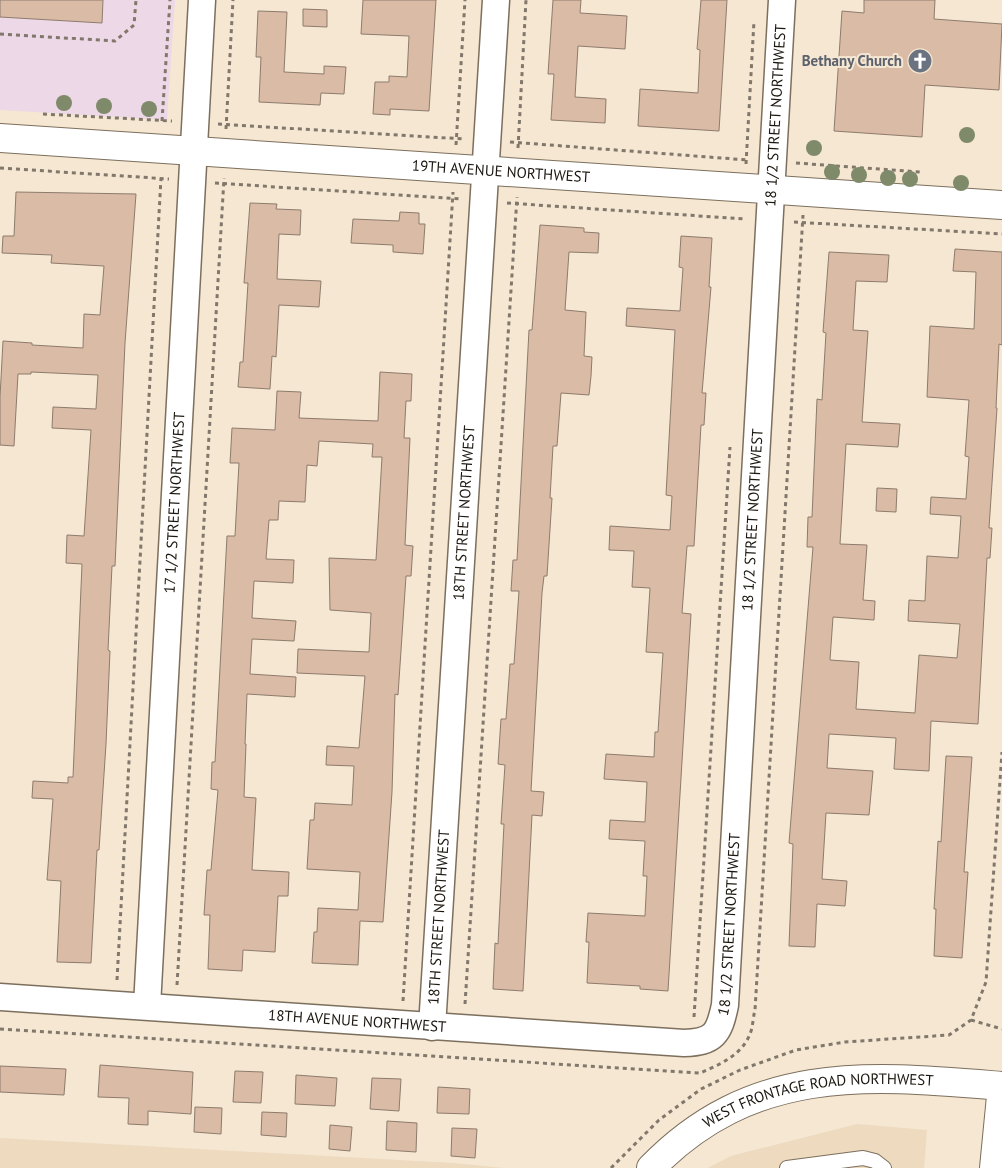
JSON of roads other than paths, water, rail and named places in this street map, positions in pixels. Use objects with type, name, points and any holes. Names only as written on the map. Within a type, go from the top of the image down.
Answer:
[{"type":"street","name":"17 1/2 STREET NORTHWEST","points":[[147,1006],[192,149],[202,0]]},
{"type":"street","name":"18TH STREET NORTHWEST","points":[[432,1027],[487,170],[496,0]]},
{"type":"street","name":"18 1/2 STREET NORTHWEST","points":[[713,1036],[722,1021],[725,1005],[782,0]]},
{"type":"street","name":"19TH AVENUE NORTHWEST","points":[[0,138],[192,149],[770,191],[1002,205]]},
{"type":"street","name":"18TH AVENUE NORTHWEST","points":[[0,997],[684,1043],[703,1042],[713,1036]]},
{"type":"street","name":"WEST FRONTAGE ROAD NORTHWEST","points":[[651,1168],[678,1142],[733,1107],[795,1086],[870,1078],[915,1079],[1002,1086]]},
{"type":"street","points":[[994,1168],[1002,1086]]},
{"type":"lane","points":[[787,1168],[862,1158],[875,1161],[884,1168]]},
{"type":"place","name":"Bethany Church","points":[[920,61]]}]
